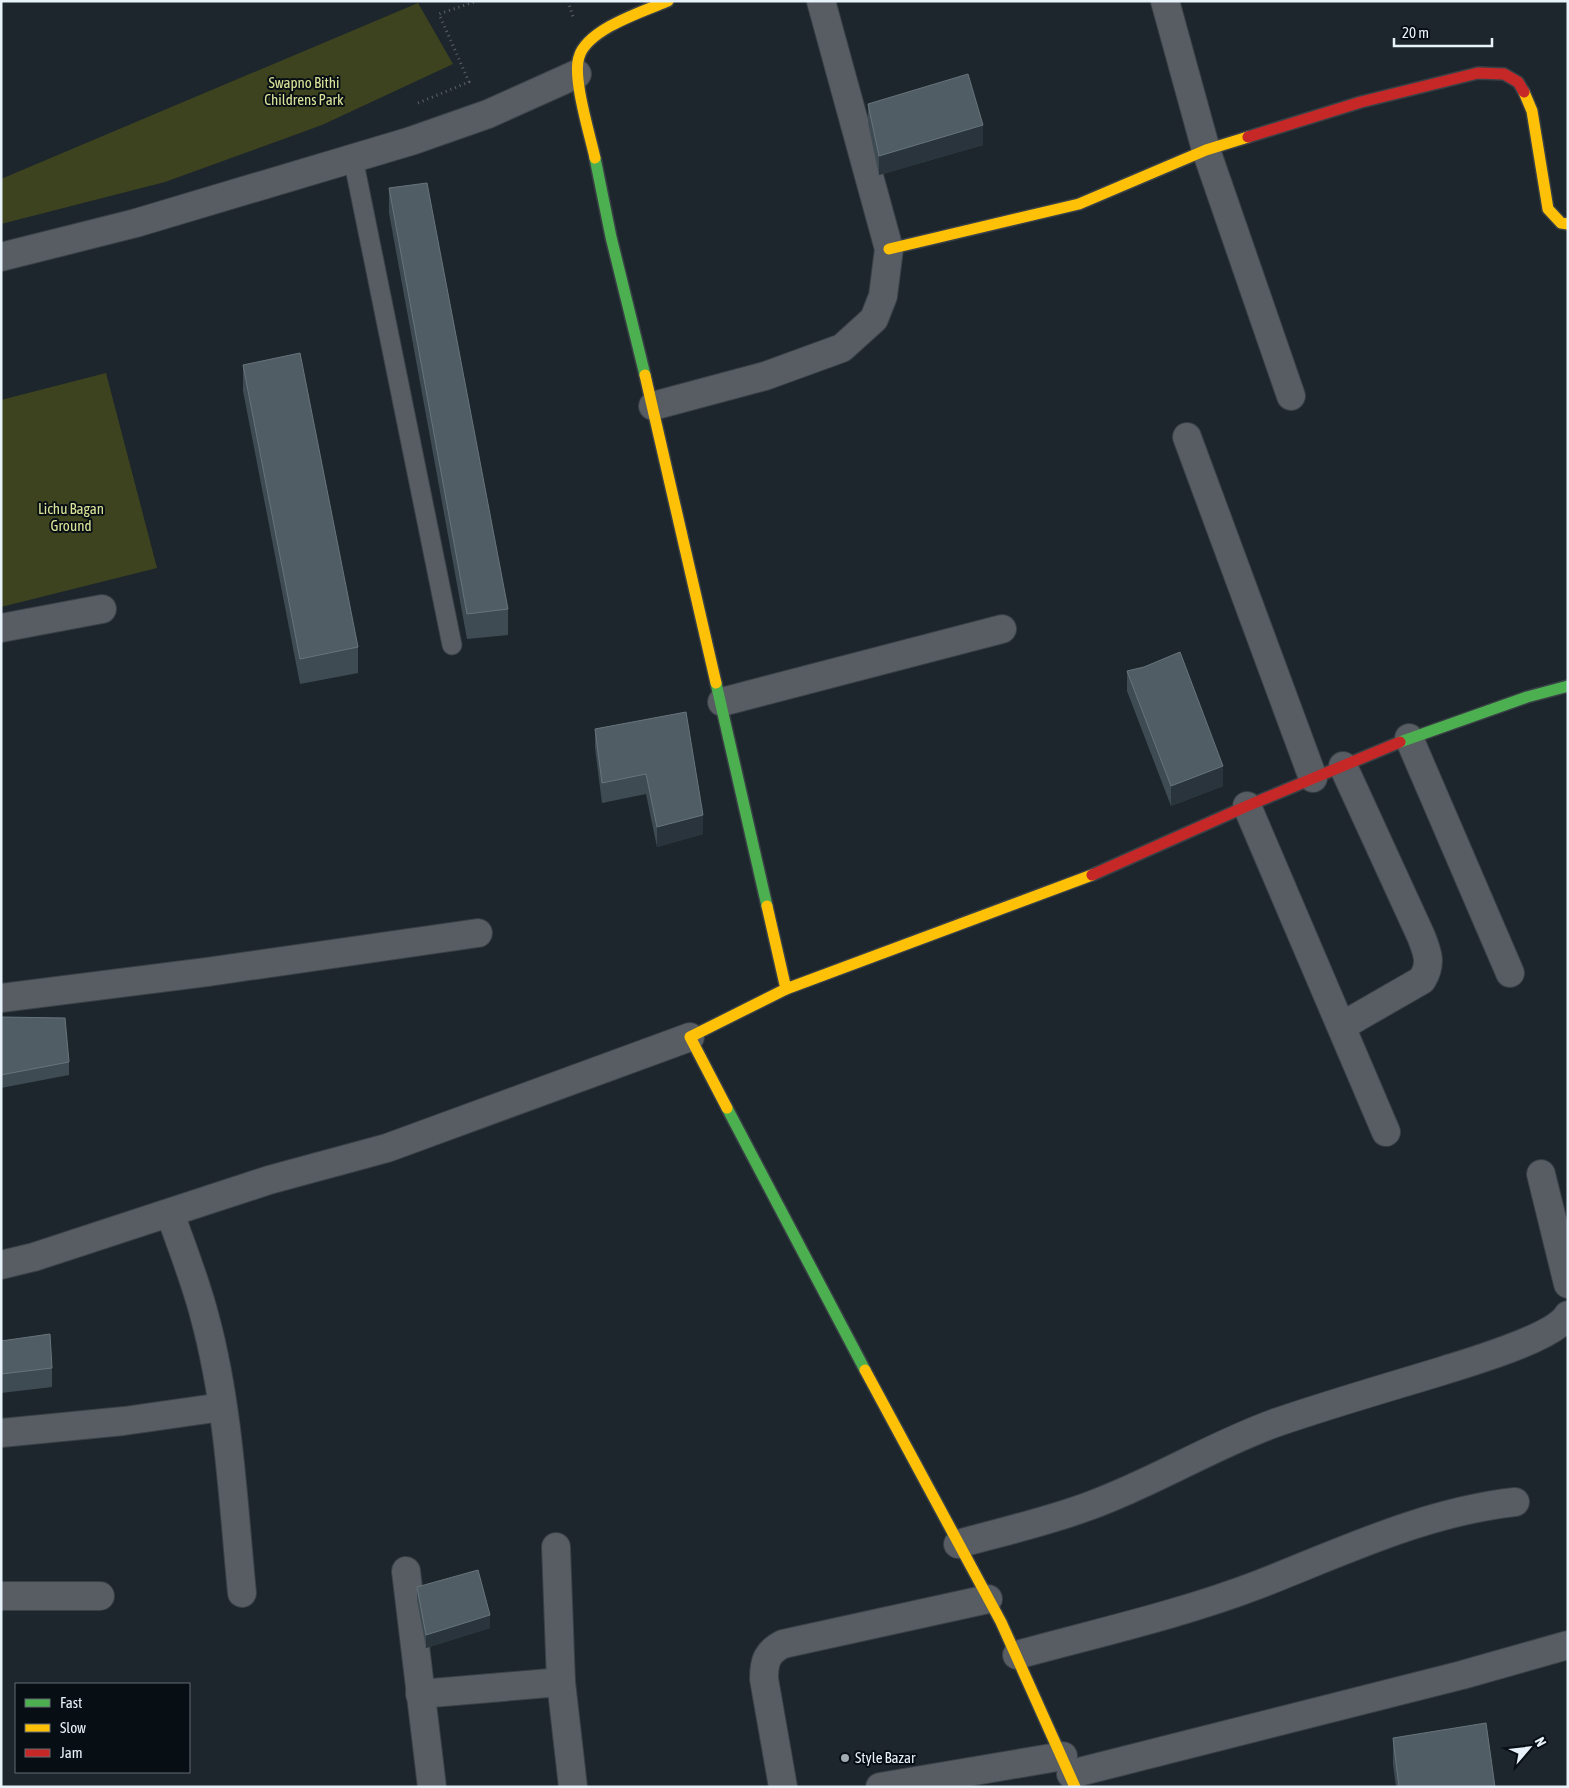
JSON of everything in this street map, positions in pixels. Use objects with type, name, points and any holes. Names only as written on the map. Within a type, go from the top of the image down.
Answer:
[{"type":"street","points":[[668,1],[617,24],[593,38],[582,48],[577,60],[577,74],[611,237],[654,406],[786,988]]},
{"type":"street","points":[[654,406],[765,376],[842,348],[874,319],[883,296],[889,248],[821,1]]},
{"type":"street","points":[[1164,1],[1206,150],[1291,396]]},
{"type":"street","points":[[889,248],[1044,214],[1080,204],[1206,150],[1361,102],[1478,73],[1504,74],[1518,82],[1526,94],[1532,111],[1548,209],[1560,223],[1568,224]]},
{"type":"street","points":[[1,257],[136,223],[411,141],[488,114],[577,74]]},
{"type":"street","points":[[1186,437],[1313,778]]},
{"type":"street","points":[[1,628],[102,609]]},
{"type":"street","points":[[722,702],[1002,628]]},
{"type":"street","points":[[1,1265],[34,1257],[269,1180],[387,1148],[690,1037],[786,988],[1095,874],[1247,806],[1409,738],[1527,697],[1568,686]]},
{"type":"street","points":[[1409,738],[1510,973]]},
{"type":"street","points":[[1342,1026],[1422,980],[1429,967],[1429,955],[1421,936],[1344,766]]},
{"type":"street","points":[[1247,806],[1386,1132]]},
{"type":"street","points":[[1,998],[179,976],[478,933]]},
{"type":"street","points":[[690,1037],[775,1203],[988,1599],[1070,1772]]},
{"type":"street","points":[[1541,1174],[1568,1284]]},
{"type":"street","points":[[170,1213],[205,1317],[222,1407],[242,1593]]},
{"type":"street","points":[[958,1544],[1088,1506],[1141,1485],[1209,1450],[1275,1424],[1477,1360],[1550,1332],[1564,1322],[1568,1315]]},
{"type":"street","points":[[1,1432],[124,1421],[222,1407]]},
{"type":"street","points":[[1016,1655],[1184,1608],[1259,1584],[1352,1545],[1409,1525],[1476,1506],[1515,1502]]},
{"type":"street","points":[[556,1547],[561,1682],[573,1787]]},
{"type":"street","points":[[406,1571],[432,1787]]},
{"type":"street","points":[[1,1596],[100,1596]]},
{"type":"street","points":[[783,1787],[764,1679],[764,1663],[774,1649],[783,1644],[988,1599]]},
{"type":"street","points":[[880,1787],[1070,1772],[1462,1675],[1568,1645]]},
{"type":"street","points":[[420,1694],[561,1682]]},
{"type":"lane","points":[[353,158],[452,645]]},
{"type":"path","points":[[413,106],[469,82],[439,14],[478,1]]},
{"type":"green space","name":"Swapno Bithi Childrens Park","points":[[418,3],[453,64],[322,125],[165,182],[1,224],[1,179]]},
{"type":"green space","name":"Lichu Bagan Ground","points":[[106,373],[157,568],[1,607],[1,400]]},
{"type":"building","points":[[968,74],[983,125],[879,156],[868,104]]},
{"type":"building","points":[[427,183],[508,609],[467,614],[389,188]]},
{"type":"building","points":[[300,353],[358,647],[300,659],[243,365]]},
{"type":"building","points":[[1180,652],[1223,766],[1171,786],[1127,671],[1144,667]]},
{"type":"building","points":[[686,712],[703,815],[657,827],[646,774],[602,783],[595,729]]},
{"type":"building","points":[[1,1017],[65,1018],[69,1062],[1,1075]]},
{"type":"building","points":[[50,1334],[52,1368],[1,1374],[1,1341]]},
{"type":"building","points":[[478,1570],[490,1615],[426,1635],[417,1587]]},
{"type":"building","points":[[1486,1723],[1495,1787],[1399,1787],[1393,1738]]},
{"type":"traffic: fast","points":[[595,158],[611,237],[645,375]]},
{"type":"traffic: fast","points":[[716,683],[767,906]]},
{"type":"traffic: fast","points":[[1400,742],[1527,697],[1568,686]]},
{"type":"traffic: fast","points":[[727,1108],[865,1370]]},
{"type":"traffic: slow","points":[[595,158],[580,92],[577,66],[579,57],[584,47],[604,30],[631,16],[668,1]]},
{"type":"traffic: slow","points":[[1524,92],[1532,111],[1548,209],[1561,223],[1568,224]]},
{"type":"traffic: slow","points":[[889,249],[1079,204],[1206,150],[1248,137]]},
{"type":"traffic: slow","points":[[645,375],[716,683]]},
{"type":"traffic: slow","points":[[786,989],[1092,875]]},
{"type":"traffic: slow","points":[[727,1108],[690,1037],[786,989],[767,906]]},
{"type":"traffic: slow","points":[[865,1370],[1001,1622],[1075,1787]]},
{"type":"traffic: jam","points":[[1248,137],[1361,102],[1478,73],[1504,74],[1518,82],[1524,92]]},
{"type":"traffic: jam","points":[[1092,875],[1247,806],[1400,742]]},
{"type":"place","name":"Style Bazar","points":[[845,1758]]}]
